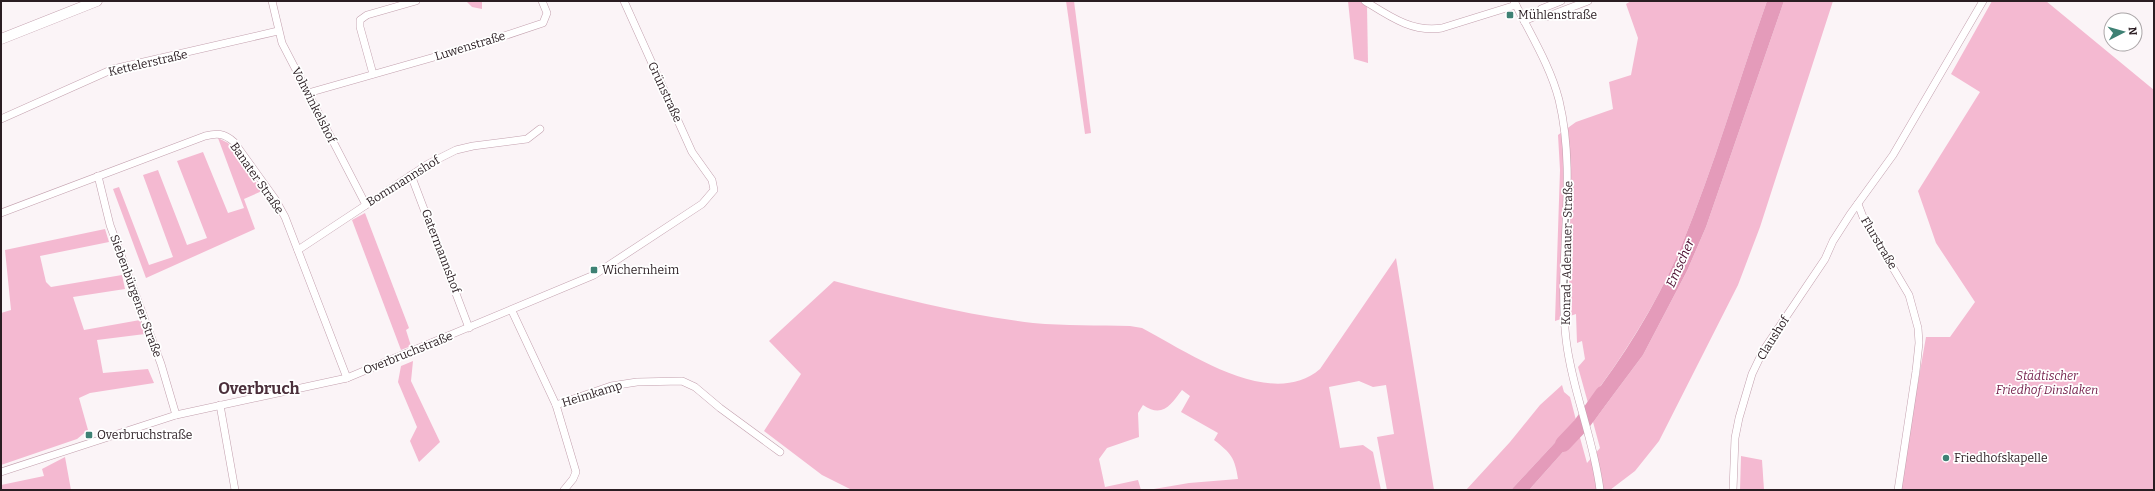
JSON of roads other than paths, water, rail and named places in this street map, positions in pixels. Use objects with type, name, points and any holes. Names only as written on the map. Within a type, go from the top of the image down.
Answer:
[{"type":"main road","points":[[1,39],[96,1]]},
{"type":"street","name":"Vohwinkelshof","points":[[272,1],[282,43],[366,205]]},
{"type":"street","points":[[373,74],[360,27],[360,20],[367,15],[416,1]]},
{"type":"street","name":"Luwenstraße","points":[[308,93],[480,44],[543,23],[547,13],[542,1]]},
{"type":"street","name":"Grünstraße","points":[[624,1],[692,152],[713,184]]},
{"type":"street","points":[[1365,1],[1403,23],[1430,30],[1515,3]]},
{"type":"street","points":[[1538,15],[1540,9],[1561,1]]},
{"type":"street","points":[[1524,20],[1538,15],[1546,17],[1588,1]]},
{"type":"street","name":"Flurstraße","points":[[1898,490],[1919,343],[1918,328],[1909,296],[1863,217],[1858,204],[1893,155],[1983,1]]},
{"type":"street","name":"Konrad-Adenauer-Straße","points":[[1515,3],[1552,81],[1558,99],[1567,145],[1568,170],[1565,326],[1574,384],[1593,456],[1600,490]]},
{"type":"street","name":"Kettelerstraße","points":[[1,118],[113,69],[278,31]]},
{"type":"street","name":"Bommannshof","points":[[298,250],[428,164],[456,150],[473,146],[527,139],[540,129]]},
{"type":"street","name":"Banater Straße","points":[[1,213],[204,136],[221,134],[234,142],[275,199],[298,250],[347,378]]},
{"type":"street","name":"Gatermannshof","points":[[411,175],[470,328]]},
{"type":"street","name":"Siebenbürgener Straße","points":[[98,176],[110,226],[162,364],[176,415]]},
{"type":"street","name":"Overbruchstraße","points":[[1,472],[176,415],[220,404],[347,378],[512,311],[594,275],[702,204],[712,195],[713,184]]},
{"type":"street","name":"Claushof","points":[[1733,490],[1735,438],[1739,418],[1752,374],[1763,351],[1825,259],[1833,241],[1858,204]]},
{"type":"street","name":"Heimkamp","points":[[512,311],[556,404],[611,386],[637,382],[682,381],[695,387],[720,408],[780,452]]},
{"type":"street","points":[[220,404],[234,490]]},
{"type":"street","points":[[556,404],[576,472],[573,479],[564,490]]},
{"type":"water","points":[[1767,1],[1784,1],[1706,227],[1687,271],[1643,355],[1593,422],[1588,403],[1615,366],[1651,308],[1681,247],[1715,156]]},
{"type":"water","points":[[1576,420],[1579,434],[1529,490],[1511,490]]},
{"type":"waterway","name":"Emscher","points":[[1563,444],[1581,425],[1603,394]]},
{"type":"place","name":"Mühlenstraße","points":[[1510,15]]},
{"type":"place","name":"Wichernheim","points":[[594,270]]},
{"type":"place","name":"Overbruchstraße","points":[[89,435]]},
{"type":"place","name":"Friedhofskapelle","points":[[1946,458]]},
{"type":"district","name":"Overbruch","points":[[259,388]]},
{"type":"park label","name":"Städtischer Friedhof Dinslaken","points":[[2047,383]]}]
